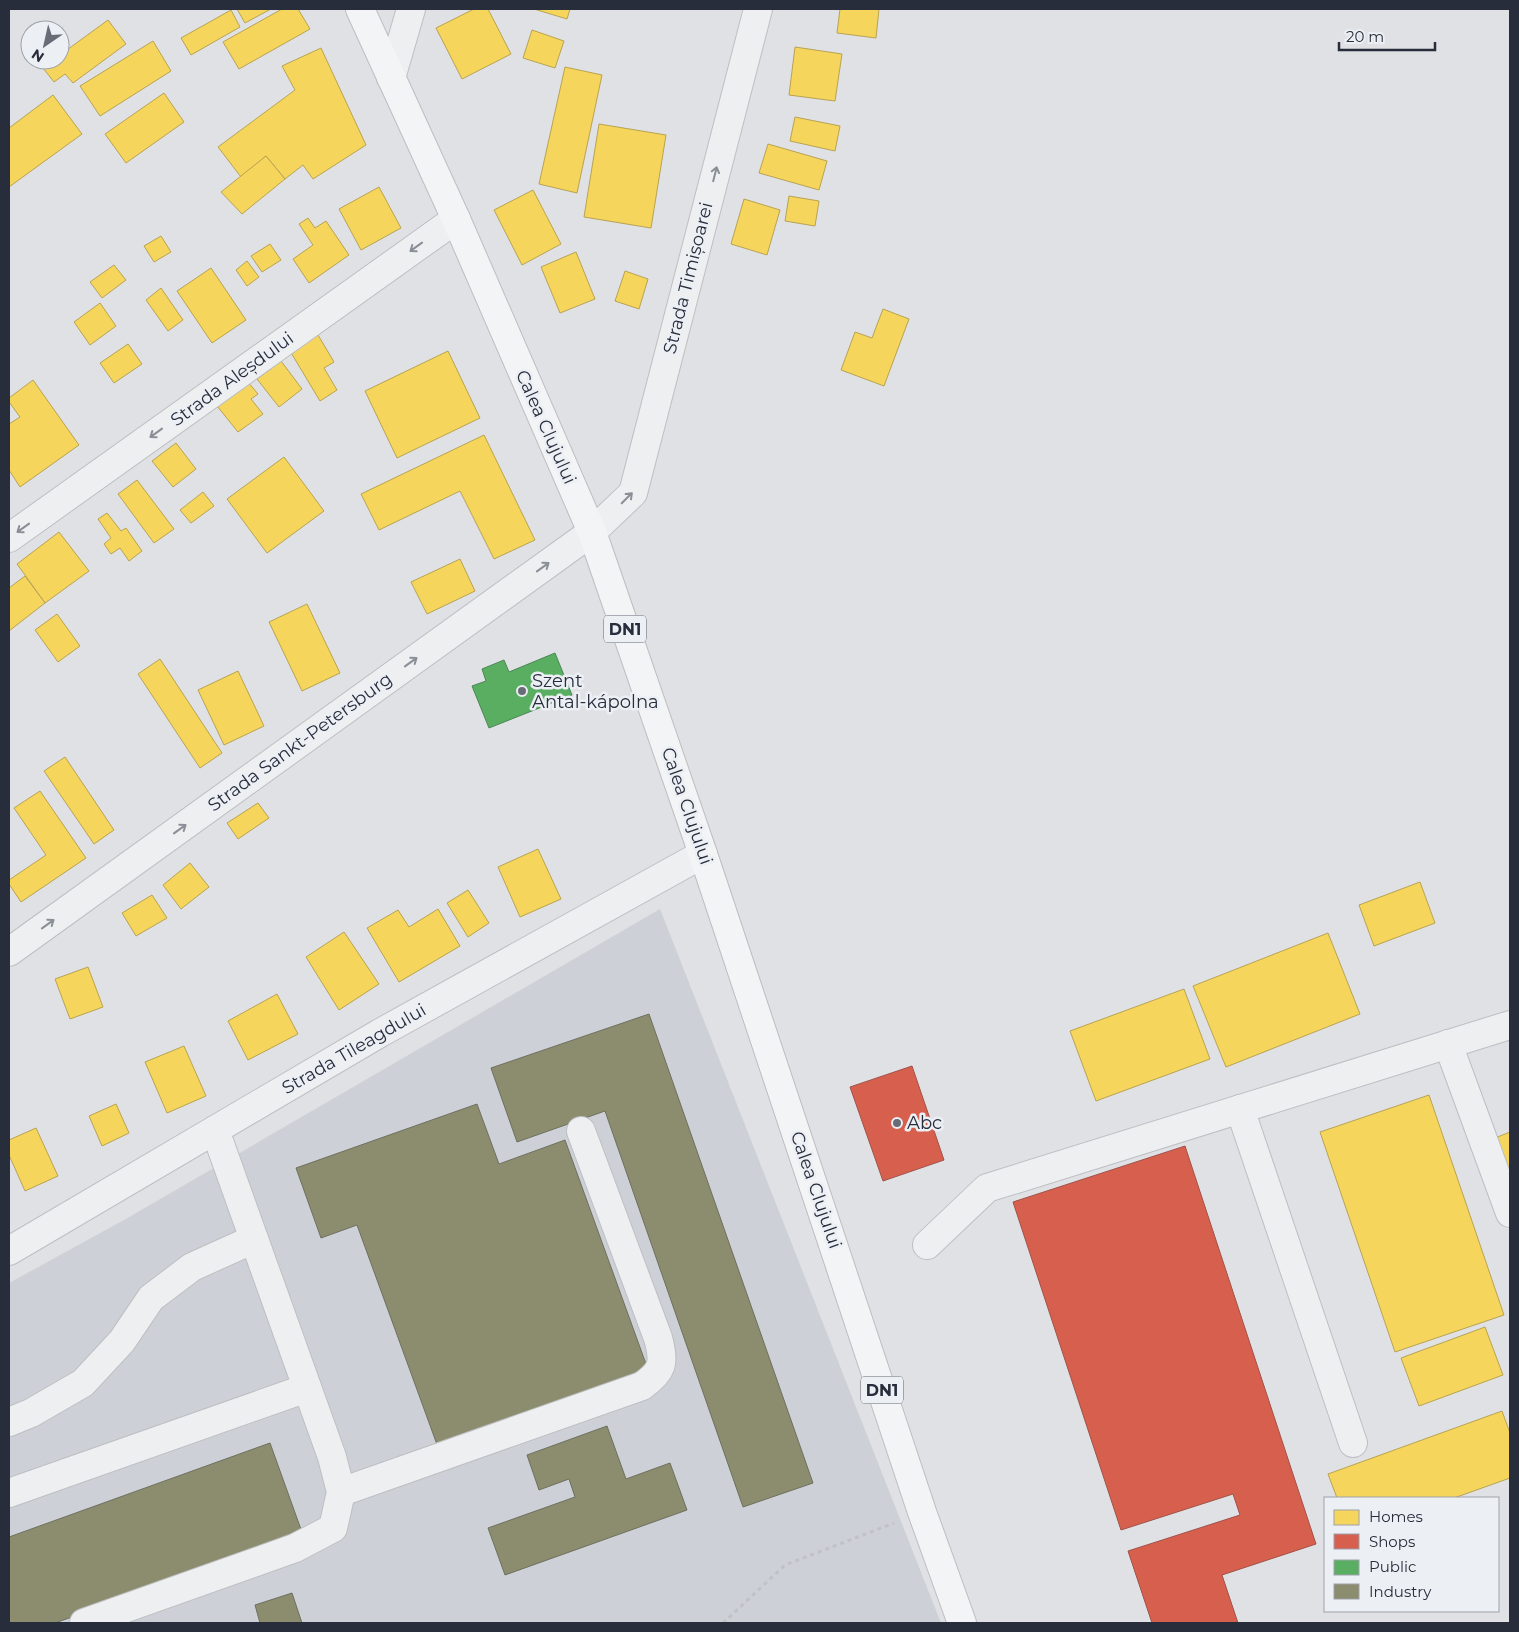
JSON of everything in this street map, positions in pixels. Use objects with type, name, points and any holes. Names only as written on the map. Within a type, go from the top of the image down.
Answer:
[{"type":"main road","name":"Calea Clujului","points":[[360,9],[456,219],[592,532],[703,854],[922,1512],[962,1623]]},
{"type":"street","points":[[391,78],[411,9]]},
{"type":"street","name":"Strada Timișoarei","points":[[592,532],[633,493],[758,9]]},
{"type":"street","name":"Strada Aleșdului","points":[[9,538],[456,219]]},
{"type":"street","name":"Strada Sankt-Petersburg","points":[[9,952],[592,532]]},
{"type":"street","name":"Strada Tileagdului","points":[[9,1251],[380,1033],[703,854]]},
{"type":"street","points":[[927,1245],[987,1188],[1510,1024]]},
{"type":"street","points":[[1448,1044],[1510,1213]]},
{"type":"street","points":[[1240,1109],[1353,1443]]},
{"type":"street","points":[[84,1623],[295,1548],[333,1528],[341,1492],[332,1457],[215,1130]]},
{"type":"street","points":[[341,1492],[642,1386],[662,1368],[662,1352],[658,1338],[582,1131]]},
{"type":"street","points":[[9,1422],[31,1413],[83,1383],[122,1341],[151,1298],[192,1267],[254,1239]]},
{"type":"street","points":[[9,1493],[307,1388]]},
{"type":"path","points":[[723,1623],[785,1565],[922,1512]]},
{"type":"shaded area","points":[[660,909],[941,1623],[9,1623],[9,1283],[124,1220]]},
{"type":"building: Homes","points":[[237,9],[271,9],[245,23]]},
{"type":"building: Homes","points":[[282,9],[298,9],[310,29],[239,69],[223,42]]},
{"type":"building: Homes","points":[[474,9],[488,9],[511,54],[462,79],[436,28]]},
{"type":"building: Homes","points":[[534,9],[570,9],[567,19]]},
{"type":"building: Homes","points":[[840,9],[879,9],[876,38],[837,33]]},
{"type":"building: Homes","points":[[231,10],[240,27],[191,55],[181,38]]},
{"type":"building: Homes","points":[[108,20],[126,44],[73,83],[65,74],[54,82],[45,70],[70,70],[70,48]]},
{"type":"building: Homes","points":[[532,30],[564,41],[555,68],[523,58]]},
{"type":"building: Homes","points":[[153,41],[171,71],[100,116],[80,86]]},
{"type":"building: Homes","points":[[795,47],[842,54],[835,101],[789,95]]},
{"type":"building: Homes","points":[[321,48],[366,145],[313,179],[303,165],[285,179],[266,156],[241,177],[218,147],[295,90],[282,66]]},
{"type":"building: Homes","points":[[565,67],[602,75],[577,193],[539,184]]},
{"type":"building: Homes","points":[[164,93],[184,122],[126,163],[105,134]]},
{"type":"building: Homes","points":[[53,95],[82,134],[9,187],[9,128]]},
{"type":"building: Homes","points":[[795,117],[840,126],[835,151],[790,141]]},
{"type":"building: Homes","points":[[599,124],[666,135],[651,228],[584,217]]},
{"type":"building: Homes","points":[[768,144],[827,161],[819,190],[759,173]]},
{"type":"building: Homes","points":[[266,156],[285,179],[242,214],[221,192]]},
{"type":"building: Homes","points":[[379,187],[401,228],[361,250],[339,209]]},
{"type":"building: Homes","points":[[533,190],[561,244],[522,265],[494,210]]},
{"type":"building: Homes","points":[[789,196],[819,201],[815,226],[785,221]]},
{"type":"building: Homes","points":[[744,199],[780,210],[767,255],[731,244]]},
{"type":"building: Homes","points":[[308,218],[315,228],[326,221],[349,255],[309,283],[293,259],[313,245],[299,224]]},
{"type":"building: Homes","points":[[161,236],[171,252],[154,262],[144,246]]},
{"type":"building: Homes","points":[[270,244],[281,260],[262,272],[251,256]]},
{"type":"building: Homes","points":[[576,252],[595,299],[560,313],[541,267]]},
{"type":"building: Homes","points":[[247,261],[259,277],[247,286],[236,270]]},
{"type":"building: Homes","points":[[114,265],[126,280],[102,298],[90,282]]},
{"type":"building: Homes","points":[[211,268],[246,320],[212,343],[177,291]]},
{"type":"building: Homes","points":[[625,271],[648,279],[639,309],[615,301]]},
{"type":"building: Homes","points":[[161,288],[183,320],[168,331],[146,300]]},
{"type":"building: Homes","points":[[100,303],[116,326],[90,345],[74,322]]},
{"type":"building: Homes","points":[[883,309],[909,319],[884,386],[841,370],[855,332],[872,338]]},
{"type":"building: Homes","points":[[318,335],[334,362],[324,368],[337,390],[320,401],[290,351]]},
{"type":"building: Homes","points":[[128,344],[142,364],[114,383],[100,363]]},
{"type":"building: Homes","points":[[448,351],[480,418],[397,458],[365,391]]},
{"type":"building: Homes","points":[[281,361],[302,389],[279,407],[257,379]]},
{"type":"building: Homes","points":[[33,380],[79,445],[20,487],[9,470],[9,424],[20,417],[9,402],[9,398]]},
{"type":"building: Homes","points":[[248,382],[258,394],[251,399],[263,414],[238,432],[217,406]]},
{"type":"building: Homes","points":[[484,435],[535,540],[494,559],[460,491],[379,530],[361,494]]},
{"type":"building: Homes","points":[[176,443],[196,469],[173,487],[152,461]]},
{"type":"building: Homes","points":[[284,457],[324,511],[267,553],[227,499]]},
{"type":"building: Homes","points":[[137,480],[174,529],[154,543],[118,494]]},
{"type":"building: Homes","points":[[203,492],[214,506],[191,523],[180,510]]},
{"type":"building: Homes","points":[[107,513],[121,531],[126,528],[142,551],[129,561],[120,548],[111,554],[104,544],[111,538],[98,519]]},
{"type":"building: Homes","points":[[59,532],[89,571],[45,603],[17,564]]},
{"type":"building: Homes","points":[[460,559],[475,591],[427,614],[411,582]]},
{"type":"building: Homes","points":[[25,576],[45,603],[9,631],[9,588]]},
{"type":"building: Homes","points":[[307,604],[340,673],[302,691],[269,622]]},
{"type":"building: Homes","points":[[57,614],[80,646],[58,662],[35,630]]},
{"type":"building: Homes","points":[[160,659],[222,753],[200,768],[138,674]]},
{"type":"building: Homes","points":[[238,671],[264,726],[224,745],[198,690]]},
{"type":"building: Homes","points":[[65,757],[114,830],[94,844],[44,771]]},
{"type":"building: Homes","points":[[40,791],[86,858],[21,902],[9,884],[9,880],[46,855],[14,808]]},
{"type":"building: Homes","points":[[258,803],[269,818],[238,839],[227,823]]},
{"type":"building: Homes","points":[[538,849],[561,899],[520,917],[498,867]]},
{"type":"building: Homes","points":[[190,863],[209,887],[181,909],[163,885]]},
{"type":"building: Homes","points":[[1420,882],[1435,923],[1374,946],[1359,905]]},
{"type":"building: Homes","points":[[468,890],[489,923],[468,937],[447,903]]},
{"type":"building: Homes","points":[[152,895],[167,918],[136,936],[122,913]]},
{"type":"building: Homes","points":[[438,909],[460,946],[399,982],[367,928],[398,910],[409,927]]},
{"type":"building: Homes","points":[[344,932],[379,984],[339,1010],[306,957]]},
{"type":"building: Homes","points":[[1328,933],[1360,1014],[1226,1067],[1193,986]]},
{"type":"building: Homes","points":[[88,967],[103,1007],[70,1019],[55,979]]},
{"type":"building: Homes","points":[[1184,989],[1210,1059],[1096,1101],[1070,1031]]},
{"type":"building: Homes","points":[[277,994],[298,1034],[248,1060],[228,1021]]},
{"type":"building: Homes","points":[[184,1046],[206,1096],[167,1113],[145,1062]]},
{"type":"building: Homes","points":[[1429,1095],[1504,1315],[1395,1352],[1320,1132]]},
{"type":"building: Homes","points":[[116,1104],[129,1133],[102,1146],[89,1116]]},
{"type":"building: Homes","points":[[36,1128],[58,1176],[25,1191],[9,1155],[9,1140]]},
{"type":"building: Homes","points":[[1510,1132],[1510,1191],[1490,1140]]},
{"type":"building: Homes","points":[[1485,1327],[1503,1375],[1419,1406],[1401,1358]]},
{"type":"building: Homes","points":[[1502,1411],[1510,1433],[1510,1478],[1457,1497],[1337,1497],[1328,1474]]},
{"type":"building: Shops","name":"Abc","points":[[912,1066],[944,1160],[883,1181],[850,1087]]},
{"type":"building: Shops","points":[[1185,1146],[1316,1544],[1222,1575],[1238,1623],[1152,1623],[1128,1551],[1240,1515],[1233,1494],[1121,1530],[1013,1202]]},
{"type":"building: Public","name":"Szent Antal-kápolna","points":[[555,653],[572,695],[489,728],[472,686],[486,681],[482,669],[504,660],[509,672]]},
{"type":"building: Industry","points":[[649,1014],[813,1483],[743,1507],[605,1111],[517,1142],[491,1068]]},
{"type":"building: Industry","points":[[477,1104],[499,1164],[565,1140],[650,1375],[439,1450],[357,1225],[321,1238],[296,1168]]},
{"type":"building: Industry","points":[[607,1426],[626,1479],[670,1463],[687,1510],[505,1575],[488,1528],[575,1497],[569,1479],[539,1490],[527,1455]]},
{"type":"building: Industry","points":[[270,1443],[303,1535],[55,1623],[9,1623],[9,1537]]},
{"type":"building: Industry","points":[[292,1593],[302,1623],[260,1623],[255,1605]]},
{"type":"place","name":"Szent Antal-kápolna","points":[[522,691]]},
{"type":"place","name":"Abc","points":[[897,1123]]}]
